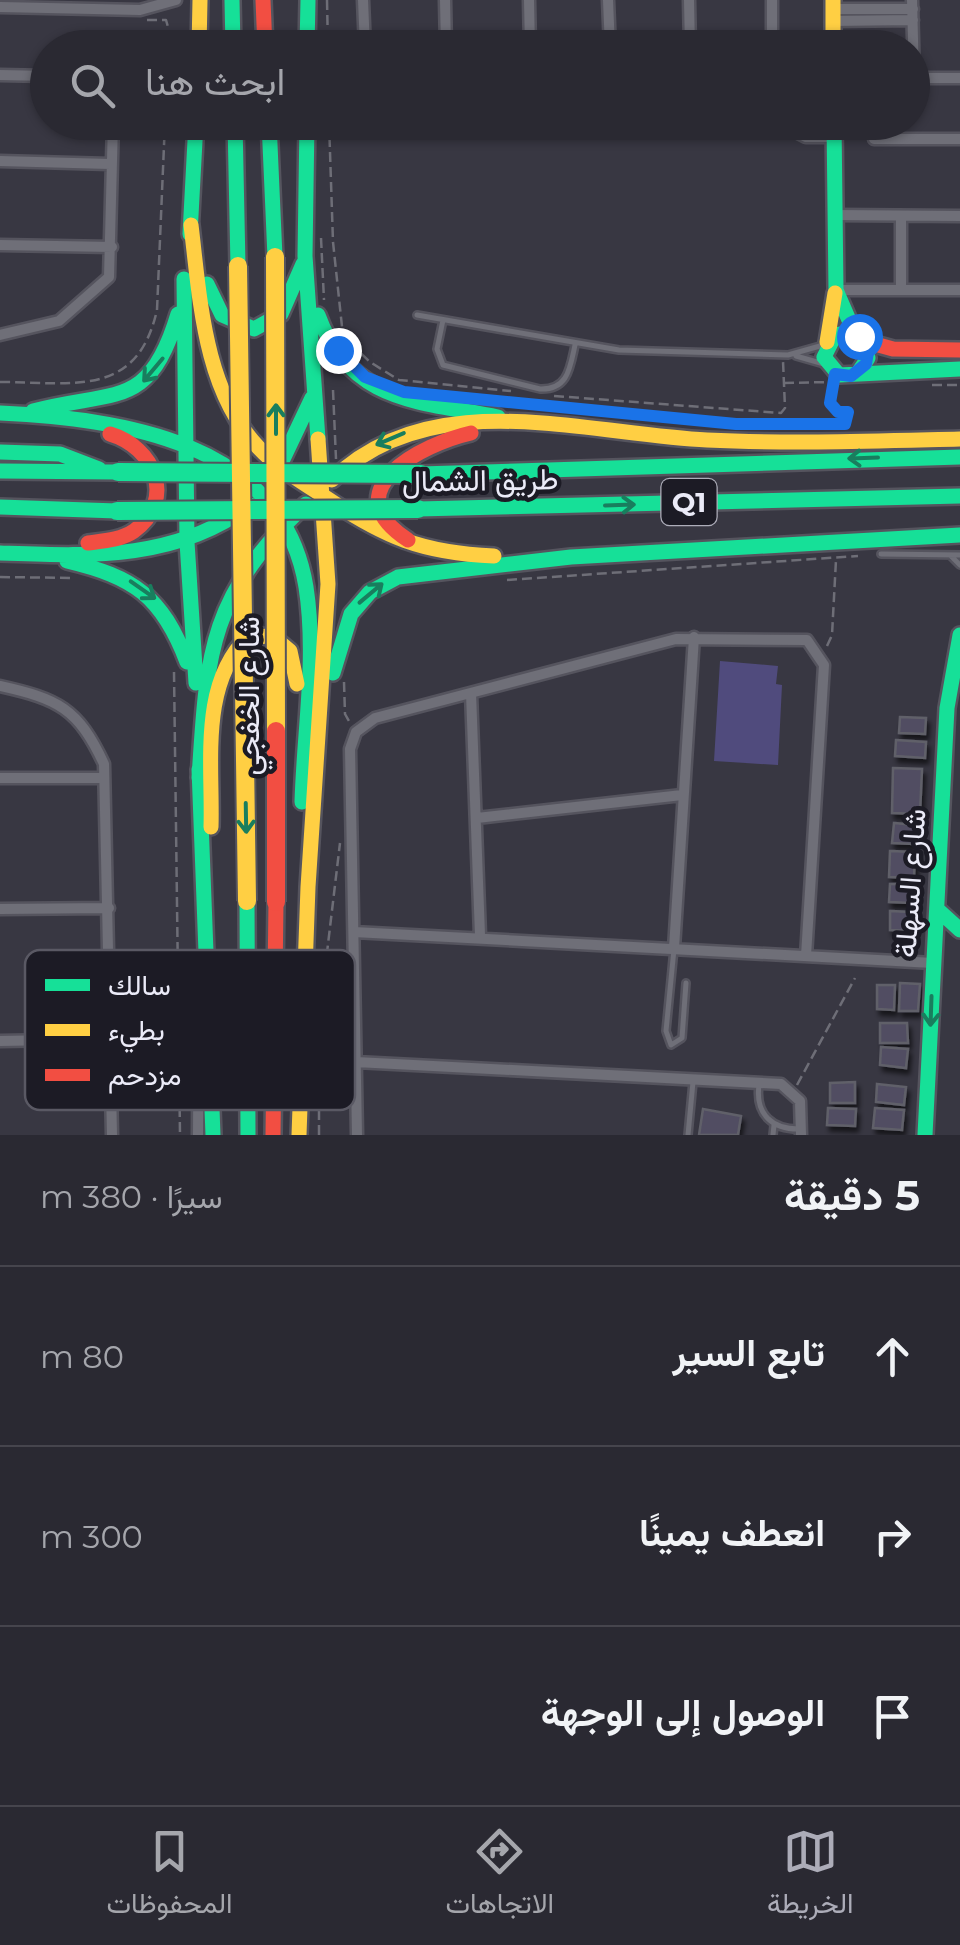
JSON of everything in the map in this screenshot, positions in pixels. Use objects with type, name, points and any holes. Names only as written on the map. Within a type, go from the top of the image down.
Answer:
[{"type":"main road","points":[[199,30],[200,0]]},
{"type":"main road","points":[[232,0],[233,30]]},
{"type":"main road","points":[[263,0],[264,30]]},
{"type":"main road","points":[[307,30],[308,0]]},
{"type":"main road","points":[[23,414],[56,404],[112,399],[148,378],[170,341],[184,279],[195,140]]},
{"type":"main road","name":"شارع الخفجي","points":[[234,140],[247,950]]},
{"type":"main road","name":"شارع الخفجي","points":[[270,140],[275,256],[275,950]]},
{"type":"main road","points":[[306,140],[305,256],[324,389],[319,493],[328,584],[306,950]]},
{"type":"main road","points":[[834,140],[836,290],[826,343],[831,374],[960,369]]},
{"type":"main road","points":[[191,225],[214,306],[238,327],[269,324],[282,314],[305,256]]},
{"type":"main road","points":[[191,225],[204,333],[217,376],[240,423],[280,468],[387,540],[438,554],[572,557]]},
{"type":"main road","points":[[305,256],[326,339],[356,379],[397,399],[521,423],[679,438],[960,439]]},
{"type":"main road","points":[[184,279],[187,542],[206,950]]},
{"type":"main road","points":[[836,290],[868,358],[858,372]]},
{"type":"main road","points":[[826,343],[840,332],[893,349],[960,350]]},
{"type":"main road","points":[[9,554],[148,551],[217,530],[260,496],[324,389]]},
{"type":"main road","points":[[0,413],[143,426],[187,440],[223,463],[284,523],[306,588],[301,858],[308,887]]},
{"type":"main road","points":[[9,554],[126,536],[147,519],[157,484],[149,455],[136,440],[51,424],[23,414]]},
{"type":"main road","points":[[200,778],[208,648],[214,627],[238,578],[284,523],[357,454],[409,432],[440,426],[521,423]]},
{"type":"main road","points":[[438,554],[391,527],[381,504],[385,478],[403,459],[437,441],[521,423]]},
{"type":"main road","points":[[0,452],[60,454],[111,472]]},
{"type":"main road","name":"طريق الشمال","points":[[0,471],[421,474],[960,456]]},
{"type":"main road","name":"طريق الشمال","points":[[0,507],[116,511],[418,509],[960,496]]},
{"type":"main road","points":[[308,887],[334,661],[347,620],[363,598],[383,582],[411,574],[572,557],[960,536]]},
{"type":"main road","points":[[9,554],[110,571],[146,591],[171,619],[196,690]]},
{"type":"main road","points":[[204,896],[213,803],[214,701],[231,654],[241,641],[256,634],[272,636],[290,650],[304,724]]},
{"type":"main road","name":"شارع السهلة","points":[[925,1135],[932,962],[960,635]]},
{"type":"main road","points":[[937,910],[960,930]]},
{"type":"main road","points":[[212,1110],[213,1135]]},
{"type":"main road","name":"شارع الخفجي","points":[[248,1110],[248,1135]]},
{"type":"main road","name":"شارع الخفجي","points":[[273,1110],[273,1135]]},
{"type":"main road","points":[[299,1135],[300,1110]]},
{"type":"street","points":[[0,7],[140,10],[176,0]]},
{"type":"street","points":[[363,0],[364,30]]},
{"type":"street","points":[[445,0],[446,30]]},
{"type":"street","points":[[529,0],[530,30]]},
{"type":"street","points":[[608,0],[609,30]]},
{"type":"street","points":[[689,0],[690,30]]},
{"type":"street","points":[[772,0],[772,30]]},
{"type":"street","points":[[833,10],[913,10]]},
{"type":"street","points":[[0,76],[30,76]]},
{"type":"street","points":[[930,78],[960,78]]},
{"type":"street","points":[[930,139],[960,139]]},
{"type":"street","points":[[0,335],[44,327],[66,316],[109,276],[111,140]]},
{"type":"street","points":[[0,161],[110,164]]},
{"type":"street","points":[[835,215],[960,216]]},
{"type":"street","points":[[901,216],[902,290]]},
{"type":"street","points":[[0,245],[112,247]]},
{"type":"street","points":[[836,290],[960,290]]},
{"type":"street","points":[[674,948],[694,637]]},
{"type":"street","points":[[354,950],[350,758],[356,732],[375,718],[694,637],[798,638],[822,656],[806,956]]},
{"type":"street","points":[[0,686],[51,698],[77,718],[104,764],[110,950]]},
{"type":"street","points":[[471,693],[480,935]]},
{"type":"street","points":[[0,778],[104,778]]},
{"type":"street","points":[[478,818],[682,796]]},
{"type":"street","points":[[199,950],[204,896]]},
{"type":"street","points":[[0,909],[109,908]]},
{"type":"street","points":[[354,932],[480,935],[932,962]]},
{"type":"street","points":[[355,997],[357,1135]]},
{"type":"street","points":[[0,1040],[25,1040]]},
{"type":"street","points":[[356,1062],[781,1084],[794,1091],[800,1101],[801,1132]]},
{"type":"lane","points":[[417,315],[574,345],[663,353],[785,354],[826,343]]},
{"type":"lane","points":[[443,320],[437,349],[443,365],[540,389],[554,388],[565,380],[574,345]]},
{"type":"lane","points":[[785,354],[831,374]]},
{"type":"lane","points":[[882,554],[960,554]]},
{"type":"lane","points":[[949,554],[960,565]]},
{"type":"lane","points":[[674,948],[666,1031],[671,1045],[682,1038],[686,983]]},
{"type":"lane","points":[[688,1135],[694,1079]]},
{"type":"lane","points":[[760,1082],[761,1110],[774,1125],[801,1132]]},
{"type":"lane","points":[[773,1135],[774,1125]]},
{"type":"path","points":[[327,0],[328,30]]},
{"type":"path","points":[[140,10],[141,20],[166,20],[169,30]]},
{"type":"path","points":[[0,382],[90,384],[127,368],[150,338],[157,310],[164,140]]},
{"type":"path","points":[[330,140],[333,242],[346,340],[399,380],[526,393]]},
{"type":"path","points":[[320,221],[325,313]]},
{"type":"path","points":[[544,395],[781,413],[785,408],[785,354]]},
{"type":"path","points":[[473,398],[736,424],[845,424],[848,412],[838,412],[830,403],[831,374],[784,382]]},
{"type":"path","points":[[324,389],[338,474]]},
{"type":"path","points":[[497,580],[882,554]]},
{"type":"path","points":[[822,656],[832,636],[836,558]]},
{"type":"path","points":[[0,577],[83,578]]},
{"type":"path","points":[[174,663],[178,950]]},
{"type":"path","points":[[344,674],[345,714],[356,732]]},
{"type":"path","points":[[327,950],[341,833]]},
{"type":"path","points":[[794,1091],[855,978]]},
{"type":"path","points":[[180,1110],[180,1135]]},
{"type":"shaded area","points":[[720,661],[778,666],[776,684],[782,685],[778,765],[714,761]]},
{"type":"building","points":[[900,717],[926,718],[925,734],[899,733]]},
{"type":"building","points":[[896,740],[926,742],[925,758],[895,756]]},
{"type":"building","points":[[893,768],[922,769],[920,814],[892,813]]},
{"type":"building","points":[[894,823],[916,825],[914,844],[892,843]]},
{"type":"building","points":[[890,851],[915,852],[914,878],[889,877]]},
{"type":"building","points":[[890,884],[913,884],[912,903],[889,902]]},
{"type":"building","points":[[890,911],[912,912],[912,931],[890,930]]},
{"type":"building","points":[[900,983],[920,984],[918,1011],[899,1011]]},
{"type":"building","points":[[877,985],[895,985],[894,1010],[877,1009]]},
{"type":"building","points":[[880,1023],[907,1023],[908,1043],[880,1043]]},
{"type":"building","points":[[881,1047],[908,1049],[906,1068],[880,1065]]},
{"type":"building","points":[[855,1082],[855,1103],[830,1103],[830,1083]]},
{"type":"building","points":[[877,1084],[906,1087],[904,1105],[876,1102]]},
{"type":"building","points":[[828,1108],[856,1109],[855,1126],[827,1125]]},
{"type":"building","points":[[875,1108],[904,1110],[902,1130],[873,1128]]},
{"type":"building","points":[[703,1109],[741,1116],[738,1135],[699,1135]]},
{"type":"traffic: fast","points":[[232,0],[233,30]]},
{"type":"traffic: fast","points":[[307,30],[308,0]]},
{"type":"traffic: fast","points":[[190,234],[195,140]]},
{"type":"traffic: fast","points":[[235,140],[238,266]]},
{"type":"traffic: fast","points":[[270,140],[275,257]]},
{"type":"traffic: fast","points":[[307,140],[305,256],[318,439]]},
{"type":"traffic: fast","points":[[834,140],[836,290],[855,334]]},
{"type":"traffic: fast","points":[[207,284],[222,315],[254,329],[281,314],[303,264]]},
{"type":"traffic: fast","points":[[184,279],[187,542],[196,683]]},
{"type":"traffic: fast","points":[[33,411],[108,396],[141,382],[167,345],[178,314]]},
{"type":"traffic: fast","points":[[318,315],[348,366],[368,382],[414,401],[498,417]]},
{"type":"traffic: fast","points":[[858,373],[868,358],[864,341],[850,332],[835,335],[824,357],[839,375],[960,369]]},
{"type":"traffic: fast","points":[[274,478],[312,398]]},
{"type":"traffic: fast","points":[[0,413],[95,422],[143,432],[189,447],[230,469],[265,499],[291,538],[306,587],[310,668],[302,802]]},
{"type":"traffic: fast","points":[[0,452],[60,454],[99,469]]},
{"type":"traffic: fast","points":[[421,474],[960,457]]},
{"type":"traffic: fast","points":[[0,471],[118,472]]},
{"type":"traffic: fast","points":[[118,472],[421,474]]},
{"type":"traffic: fast","points":[[418,509],[960,496]]},
{"type":"traffic: fast","points":[[199,778],[205,695],[219,628],[249,568],[306,504]]},
{"type":"traffic: fast","points":[[0,553],[98,554],[161,546],[192,537],[250,505]]},
{"type":"traffic: fast","points":[[0,507],[117,511]]},
{"type":"traffic: fast","points":[[117,511],[418,509]]},
{"type":"traffic: fast","points":[[333,673],[351,614],[370,592],[398,577],[571,557],[960,535]]},
{"type":"traffic: fast","points":[[67,561],[110,574],[143,593],[167,621],[187,662]]},
{"type":"traffic: fast","points":[[925,1135],[947,708],[960,635]]},
{"type":"traffic: fast","points":[[199,769],[206,950]]},
{"type":"traffic: fast","points":[[247,901],[247,950]]},
{"type":"traffic: fast","points":[[937,909],[960,930]]},
{"type":"traffic: fast","points":[[212,1110],[213,1135]]},
{"type":"traffic: fast","points":[[248,1110],[248,1135]]},
{"type":"traffic: slow","points":[[199,30],[200,0]]},
{"type":"traffic: slow","points":[[833,0],[833,30]]},
{"type":"traffic: slow","points":[[191,225],[202,313],[215,371],[240,424],[258,447],[290,474],[385,532],[424,547],[494,556]]},
{"type":"traffic: slow","points":[[275,257],[276,731]]},
{"type":"traffic: slow","points":[[238,266],[247,901]]},
{"type":"traffic: slow","points":[[827,342],[835,293]]},
{"type":"traffic: slow","points":[[332,480],[371,450],[415,432],[462,423],[560,424],[707,440],[960,439]]},
{"type":"traffic: slow","points":[[306,950],[328,584],[318,439]]},
{"type":"traffic: slow","points":[[211,827],[215,701],[232,656],[248,637],[272,636],[290,651],[297,684]]},
{"type":"traffic: slow","points":[[299,1135],[300,1110]]},
{"type":"traffic: jam","points":[[263,0],[264,30]]},
{"type":"traffic: jam","points":[[864,341],[893,349],[960,350]]},
{"type":"traffic: jam","points":[[408,540],[387,521],[379,504],[381,487],[410,459],[430,447],[471,433]]},
{"type":"traffic: jam","points":[[88,543],[129,534],[147,518],[155,504],[155,475],[148,462],[138,450],[110,434]]},
{"type":"traffic: jam","points":[[276,731],[276,902]]},
{"type":"traffic: jam","points":[[275,950],[276,902]]},
{"type":"traffic: jam","points":[[273,1110],[273,1135]]},
{"type":"route","points":[[338,350],[365,377],[404,392],[736,424],[845,424],[848,412],[838,412],[830,403],[831,382],[835,374],[851,376],[863,369],[868,352],[859,336]]}]
